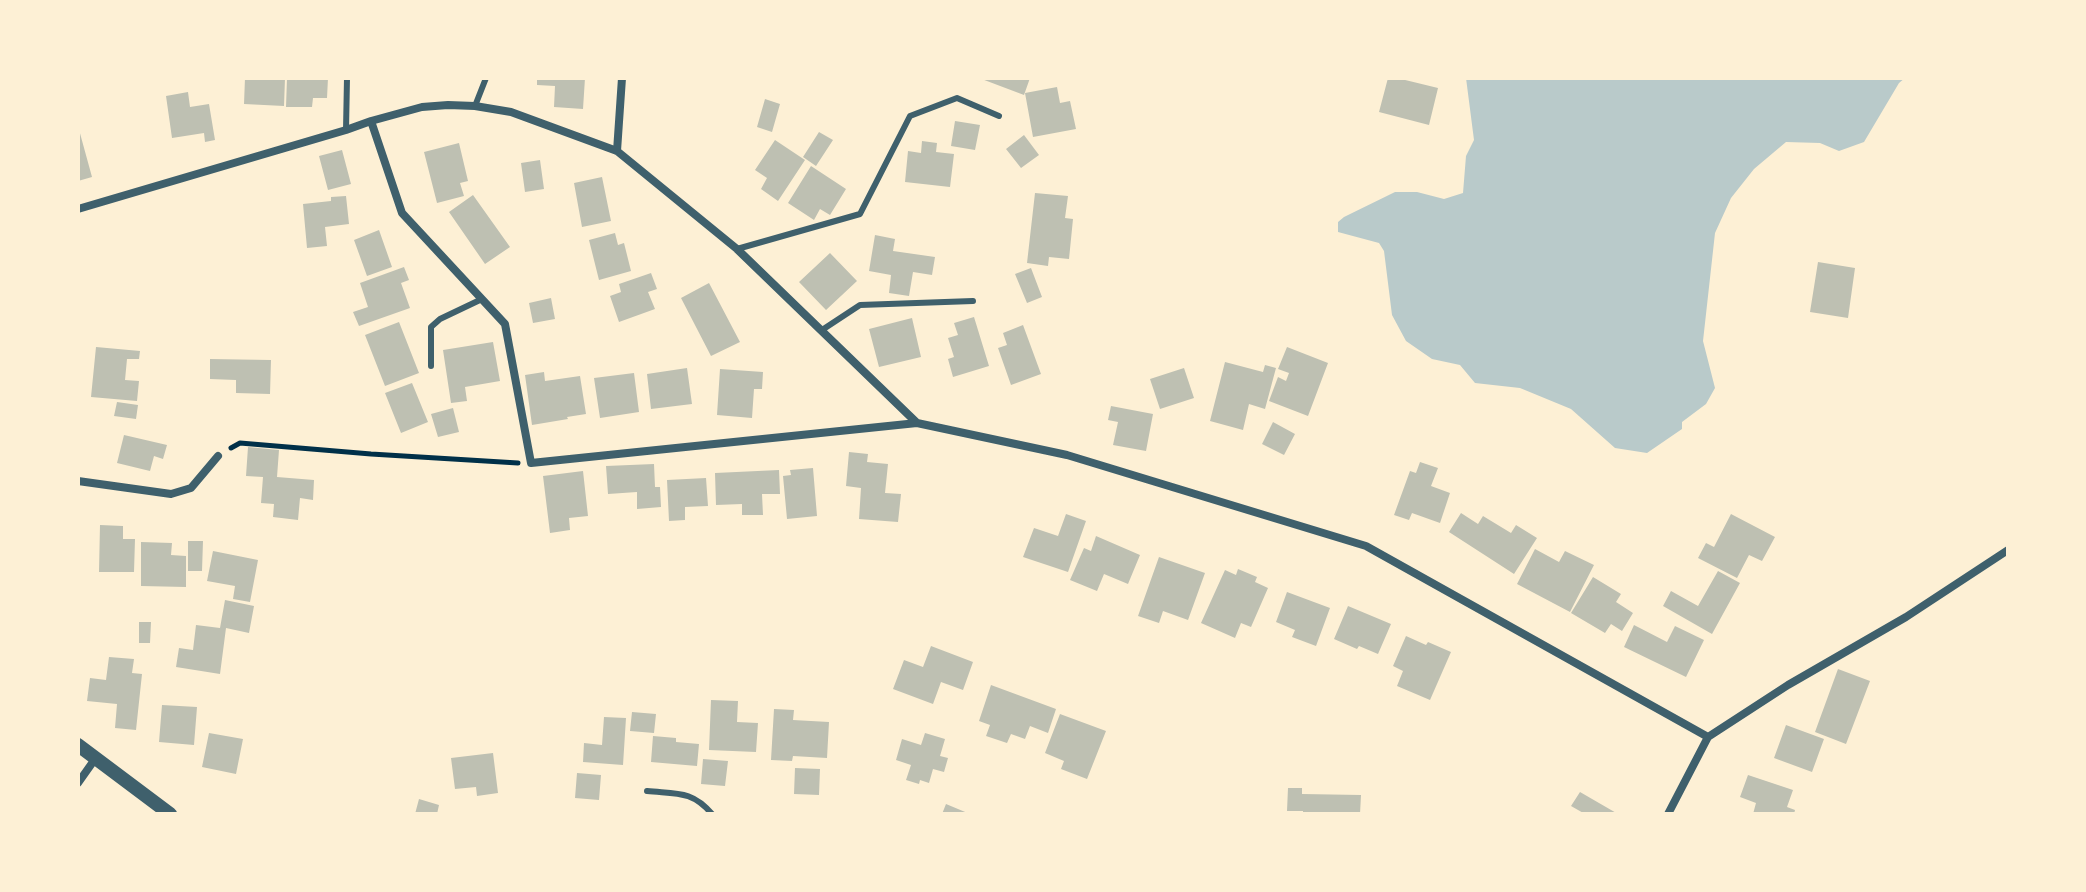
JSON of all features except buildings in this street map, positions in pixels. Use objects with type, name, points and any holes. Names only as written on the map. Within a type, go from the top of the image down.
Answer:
[{"type":"street","points":[[617,151],[622,78]]},
{"type":"street","points":[[78,209],[422,107],[475,106],[511,112],[617,151],[737,249],[917,423]]},
{"type":"street","points":[[371,121],[402,213],[505,324],[531,463],[917,423],[1067,455],[1366,546],[1708,737]]},
{"type":"street","points":[[78,481],[171,494],[191,488],[218,456]]},
{"type":"street","points":[[1668,814],[1708,737],[1788,685],[1906,617],[2008,550]]},
{"type":"street","points":[[78,745],[170,814]]},
{"type":"street","points":[[78,783],[95,759]]},
{"type":"lane","points":[[346,130],[347,78]]},
{"type":"lane","points":[[475,106],[486,78]]},
{"type":"lane","points":[[737,249],[860,214],[910,116],[957,98],[999,116]]},
{"type":"lane","points":[[431,366],[431,327],[440,319],[482,299]]},
{"type":"lane","points":[[822,330],[860,305],[973,301]]},
{"type":"lane","points":[[647,791],[691,796],[701,801],[712,814]]},
{"type":"path","points":[[218,456],[240,443],[531,463]]},
{"type":"shaded area","points":[[1466,78],[1905,78],[1864,142],[1839,151],[1820,143],[1786,142],[1754,169],[1731,198],[1715,233],[1703,341],[1715,388],[1706,404],[1682,422],[1682,429],[1647,453],[1615,448],[1571,409],[1520,388],[1475,383],[1460,365],[1432,359],[1406,341],[1392,315],[1384,251],[1379,243],[1338,232],[1338,222],[1344,217],[1395,192],[1417,192],[1444,199],[1463,193],[1466,156],[1474,140]]}]
